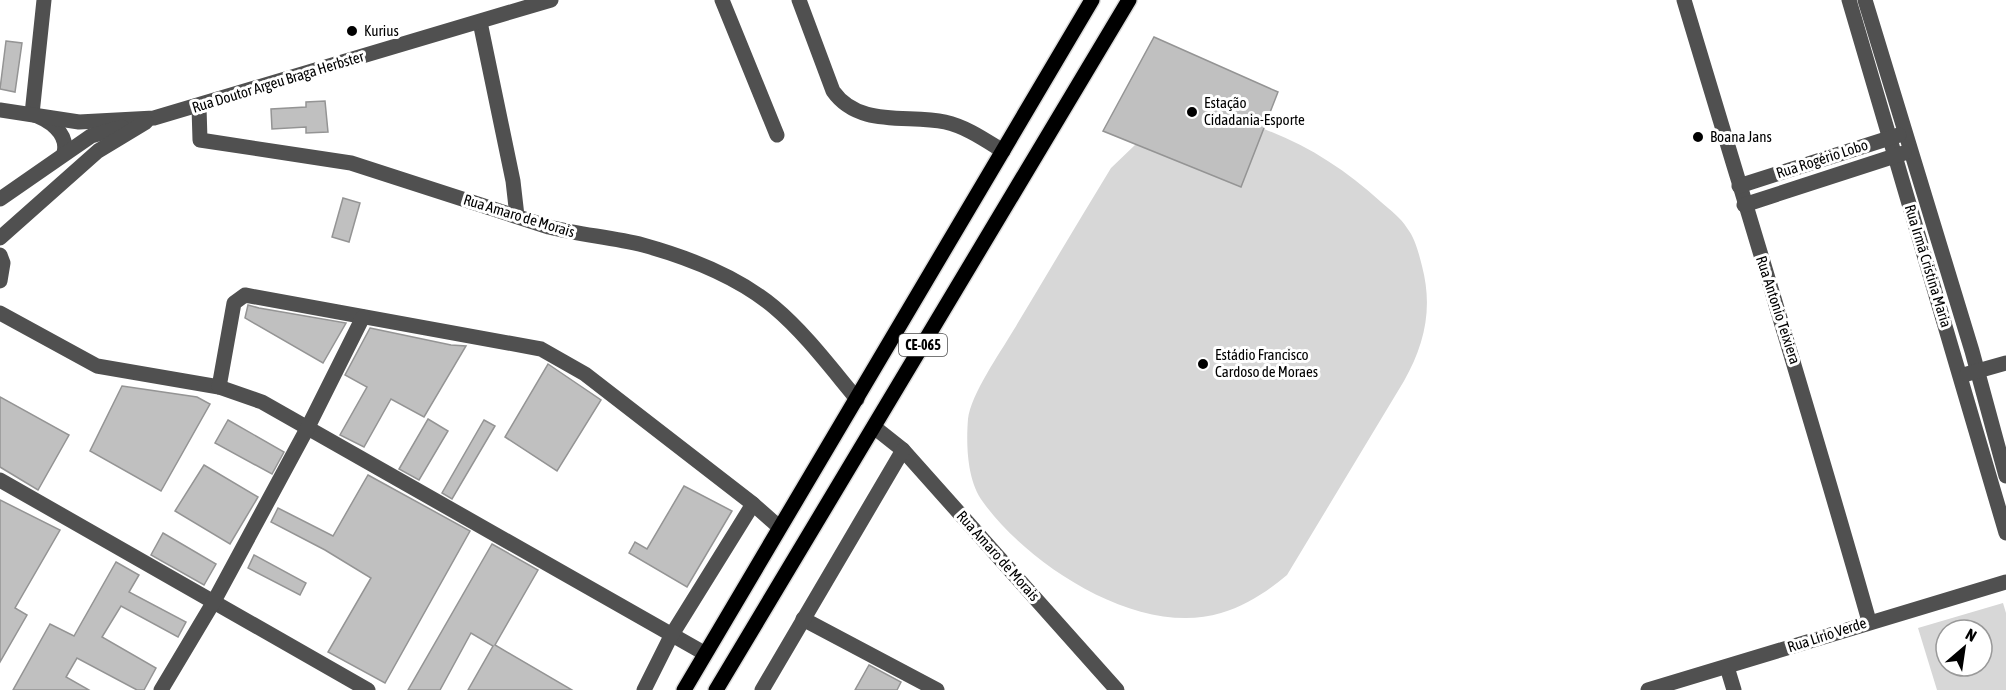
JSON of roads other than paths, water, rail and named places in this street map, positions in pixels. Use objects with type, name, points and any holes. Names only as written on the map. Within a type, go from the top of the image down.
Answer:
[{"type":"main road","name":"CE-065","points":[[684,690],[1092,0]]},
{"type":"main road","name":"CE-065","points":[[716,690],[1129,0]]},
{"type":"street","points":[[44,0],[32,114],[46,119],[57,129],[66,147],[64,153]]},
{"type":"street","name":"Rua Doutor Argeu Braga Herbster","points":[[0,110],[79,122],[154,118],[551,0]]},
{"type":"street","points":[[722,0],[777,135]]},
{"type":"street","points":[[799,0],[833,91],[847,106],[865,114],[896,119],[945,122],[975,133],[1003,151]]},
{"type":"street","name":"Rua Antonio Teixiera","points":[[1684,0],[1744,205],[1803,386],[1869,621]]},
{"type":"street","name":"Rua Irmã Cristina Maria","points":[[1849,0],[1897,135]]},
{"type":"street","name":"Rua Irmã Cristina Maria","points":[[1865,0],[1928,270],[1962,376],[2006,532]]},
{"type":"street","points":[[480,22],[513,181],[517,216]]},
{"type":"street","name":"Rua Amaro de Morais","points":[[200,106],[200,140],[351,163],[578,235],[640,244],[714,269],[744,285],[783,316],[857,399]]},
{"type":"street","points":[[0,199],[91,136],[154,118]]},
{"type":"street","points":[[0,238],[98,150],[154,118]]},
{"type":"street","name":"Rua Rogério Lobo","points":[[1739,186],[1897,135]]},
{"type":"street","name":"Rua Rogério Lobo","points":[[1744,205],[1902,154]]},
{"type":"street","name":"Rua Irmã Cristina Maria","points":[[1902,154],[1945,266],[2006,476]]},
{"type":"street","points":[[0,255],[3,263],[0,281]]},
{"type":"street","points":[[1928,270],[1945,266]]},
{"type":"street","points":[[219,387],[234,303],[240,296],[541,349],[585,374],[753,504],[779,527]]},
{"type":"street","points":[[0,313],[97,366],[242,393],[308,427],[671,636],[705,653]]},
{"type":"street","points":[[162,690],[213,603],[308,427],[363,317]]},
{"type":"street","points":[[1962,376],[2006,363]]},
{"type":"street","name":"Rua Amaro de Morais","points":[[874,427],[903,450],[1117,690]]},
{"type":"street","points":[[762,690],[903,450]]},
{"type":"street","points":[[0,480],[368,690]]},
{"type":"street","points":[[644,690],[671,636],[753,504]]},
{"type":"street","name":"Rua Lírio Verde","points":[[1648,690],[1869,621],[2006,582]]},
{"type":"street","points":[[803,619],[937,690]]},
{"type":"street","points":[[1727,667],[1734,690]]},
{"type":"place","name":"Kurius","points":[[352,31]]},
{"type":"place","name":"Estação Cidadania-Esporte","points":[[1192,112]]},
{"type":"place","name":"Boana Jans","points":[[1698,137]]},
{"type":"place","name":"Estádio Francisco Cardoso de Moraes","points":[[1203,364]]}]
